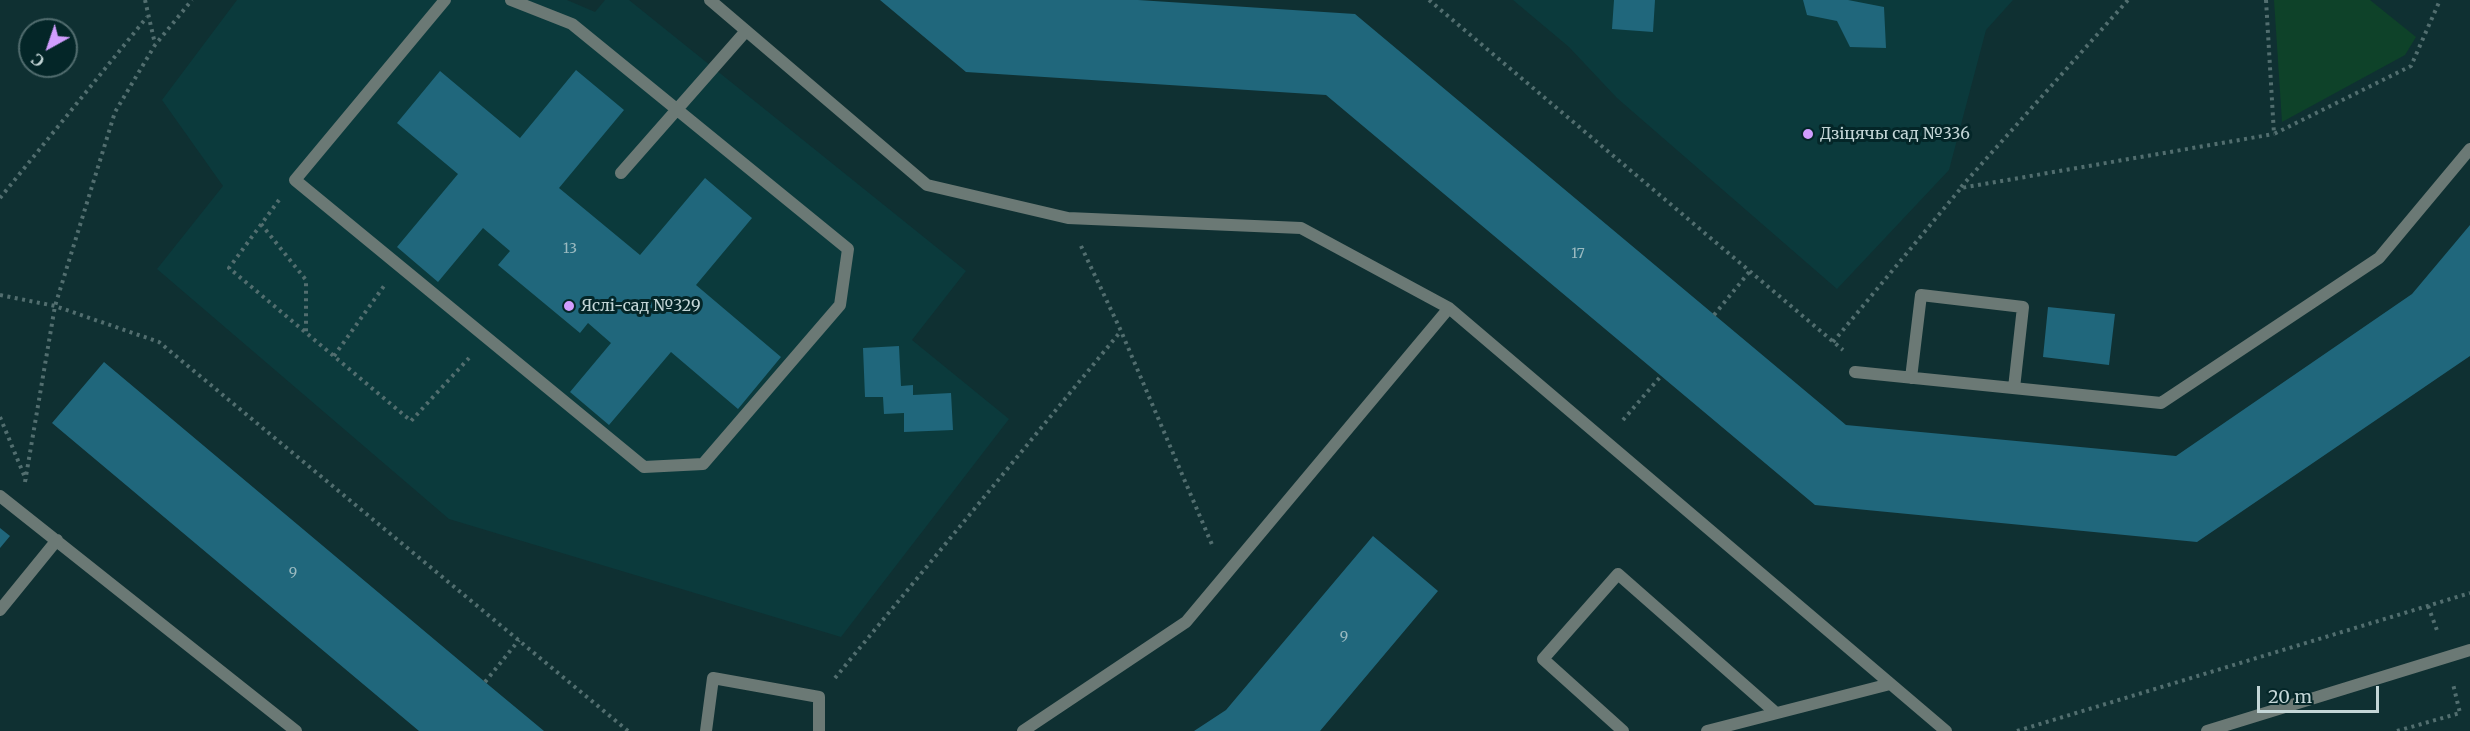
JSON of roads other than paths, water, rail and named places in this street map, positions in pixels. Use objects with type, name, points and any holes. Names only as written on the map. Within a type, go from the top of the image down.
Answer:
[{"type":"lane","points":[[445,0],[295,180],[644,467],[703,464],[840,305],[848,249],[572,24],[511,0]]},
{"type":"lane","points":[[710,0],[927,185],[1068,218],[1301,228],[1449,308],[1946,731]]},
{"type":"lane","points":[[621,173],[746,32]]},
{"type":"lane","points":[[1855,372],[2161,403],[2379,258],[2470,149]]},
{"type":"lane","points":[[1911,378],[1921,295],[2023,307],[2014,388]]},
{"type":"lane","points":[[1023,731],[1186,622],[1449,308]]},
{"type":"lane","points":[[0,496],[296,731]]},
{"type":"lane","points":[[0,610],[57,540]]},
{"type":"lane","points":[[1623,731],[1543,659],[1618,574],[1776,713]]},
{"type":"lane","points":[[2207,731],[2470,650]]},
{"type":"lane","points":[[706,731],[713,678],[819,697],[819,731]]},
{"type":"lane","points":[[1707,731],[1890,684]]},
{"type":"place","name":"Дзіцячы сад №336","points":[[1808,134]]},
{"type":"place","name":"Яслі-сад №329","points":[[569,306]]}]
